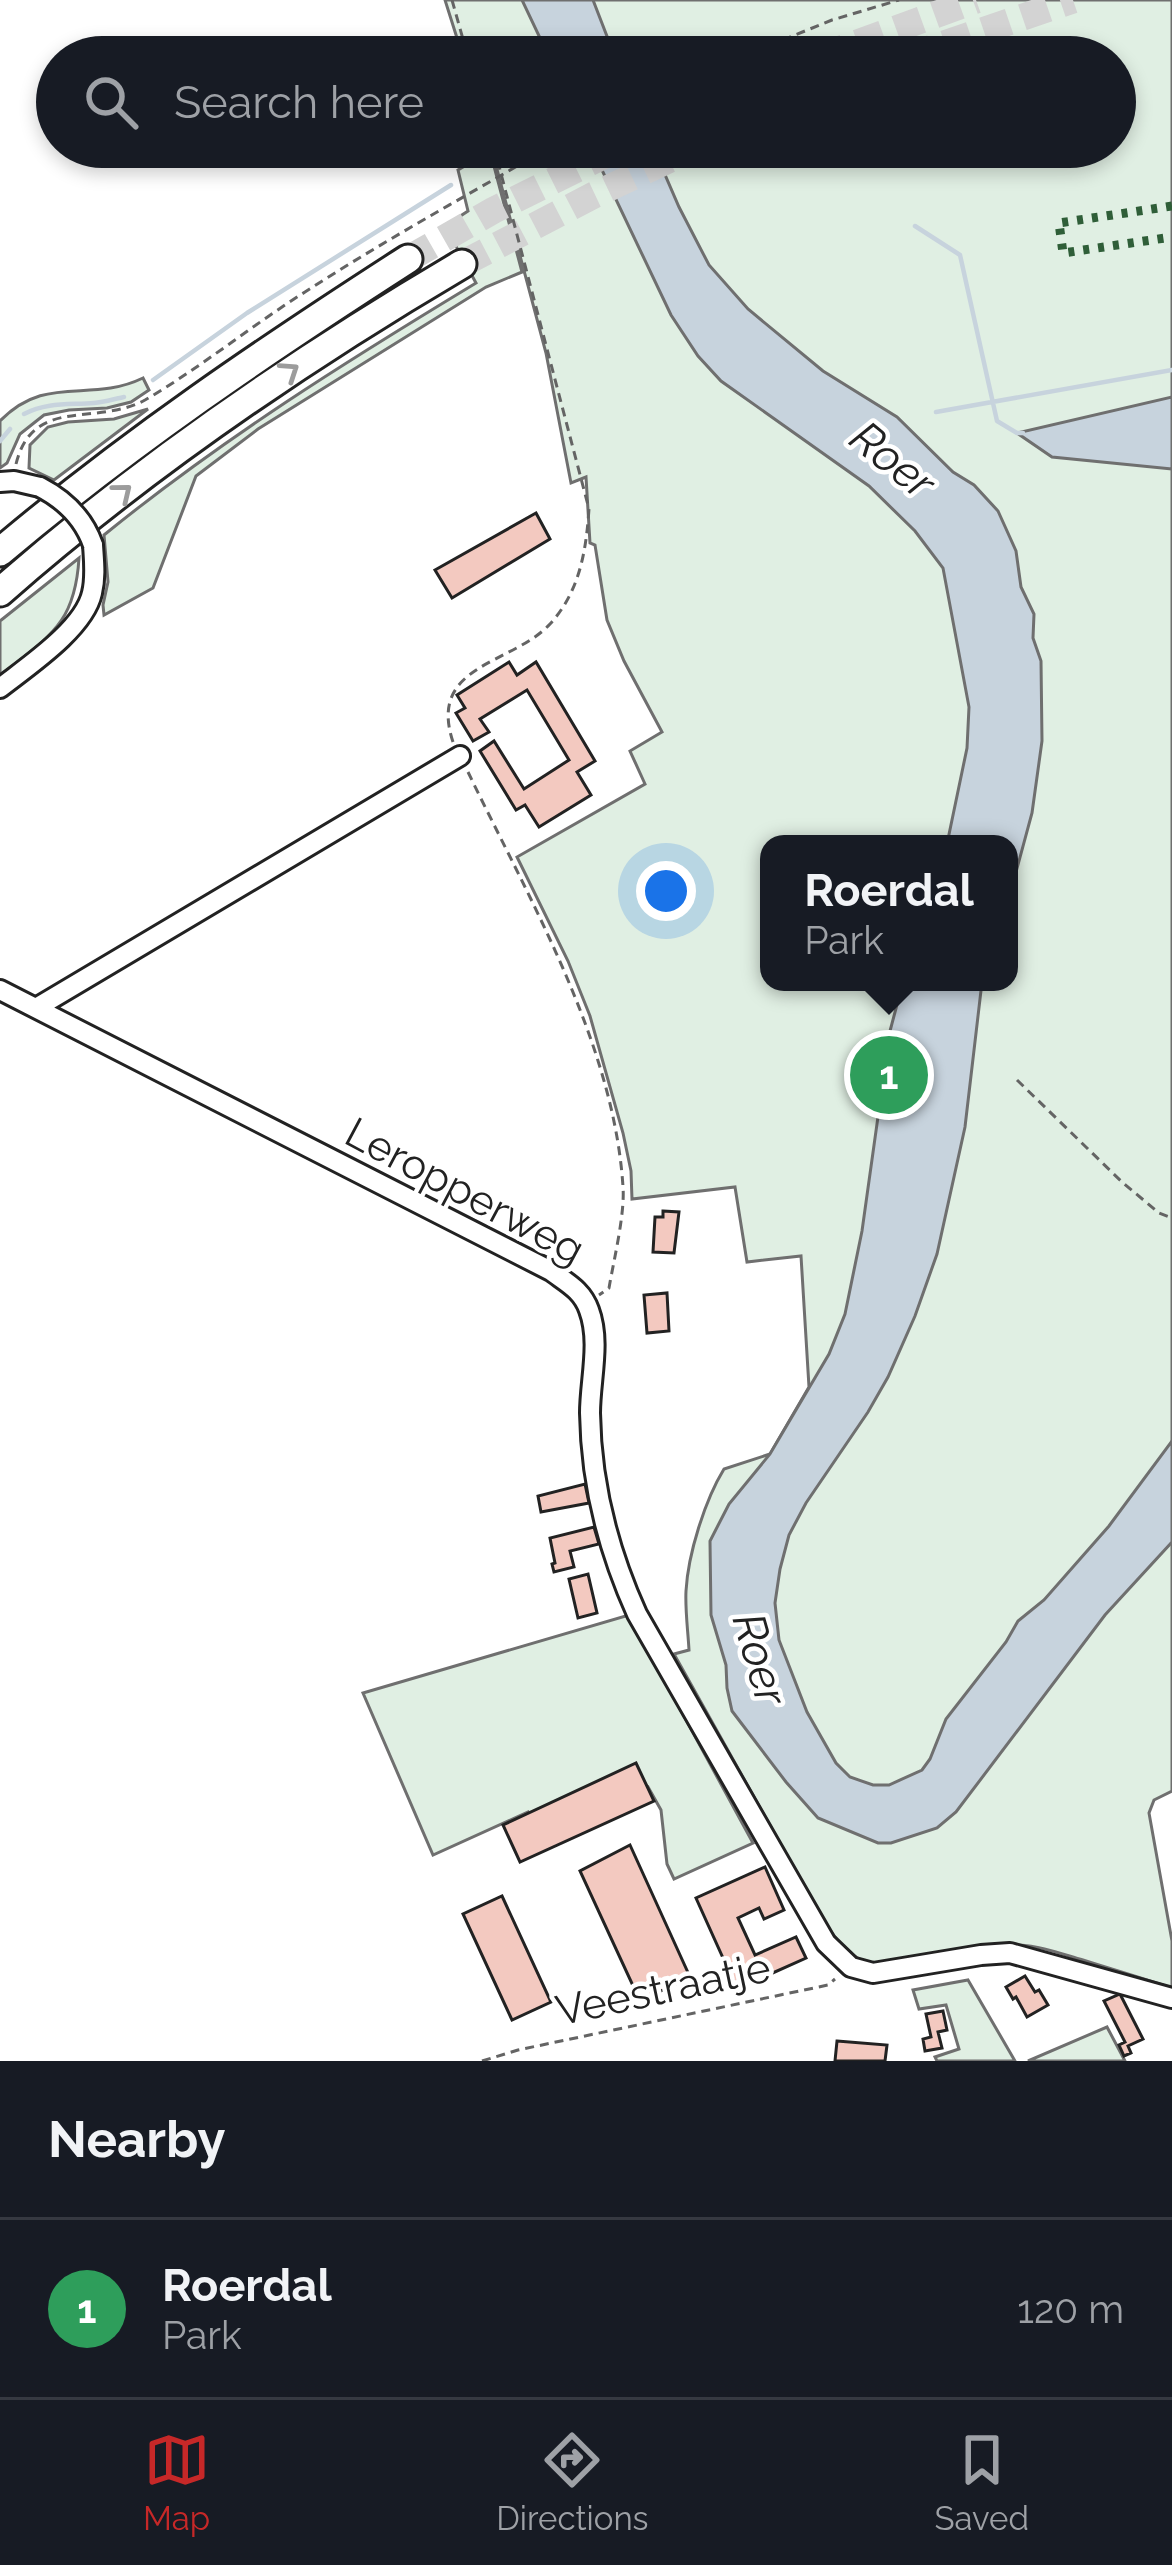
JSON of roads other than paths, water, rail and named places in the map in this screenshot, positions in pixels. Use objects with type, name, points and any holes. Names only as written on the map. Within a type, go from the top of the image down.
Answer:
[{"type":"highway","points":[[0,552],[152,430],[408,259]]},
{"type":"highway","points":[[0,592],[136,481],[231,412],[355,327],[462,264]]},
{"type":"street","points":[[0,688],[82,615],[93,592],[92,545],[78,517],[56,496],[7,477]]},
{"type":"street","points":[[36,1008],[460,756]]},
{"type":"street","name":"Leropperweg","points":[[0,990],[550,1271],[581,1292],[594,1331],[592,1458],[617,1569],[637,1614],[795,1891],[826,1942],[850,1967],[873,1973],[1010,1954],[1172,1998]]},
{"type":"water","points":[[522,0],[593,0],[607,36],[539,36]]},
{"type":"water","name":"Roer","points":[[601,168],[662,168],[709,265],[748,309],[823,371],[897,417],[998,511],[1016,551],[1041,661],[1042,741],[1032,813],[1018,865],[1018,835],[949,835],[967,748],[969,707],[943,568],[915,531],[869,486],[721,381],[671,315]]},
{"type":"water","points":[[1172,397],[1172,469],[1052,457],[1017,433]]},
{"type":"water","name":"Roer","points":[[901,991],[981,991],[965,1127],[937,1254],[888,1377],[806,1503],[789,1535],[780,1569],[775,1603],[779,1640],[807,1712],[836,1763],[850,1777],[873,1785],[889,1785],[922,1770],[946,1719],[1018,1621],[1044,1600],[1109,1526],[1172,1441],[1172,1542],[1105,1615],[956,1812],[937,1828],[878,1843],[818,1818],[732,1711],[726,1665],[711,1615],[710,1541],[729,1504],[770,1454],[829,1354],[845,1314],[862,1231],[890,1031]]},
{"type":"waterway","points":[[153,380],[247,313],[451,185]]},
{"type":"waterway","points":[[915,226],[960,255],[997,421],[1023,433]]},
{"type":"waterway","points":[[936,412],[1172,370]]},
{"type":"waterway","points":[[24,414],[124,397]]},
{"type":"waterway","points":[[0,441],[10,429]]},
{"type":"tunnel","points":[[877,36],[976,0]]},
{"type":"tunnel","points":[[968,36],[1073,0]]},
{"type":"tunnel","points":[[408,259],[579,168]]},
{"type":"tunnel","points":[[462,264],[651,168]]},
{"type":"place","name":"Roerdal","points":[[889,1075]]}]
